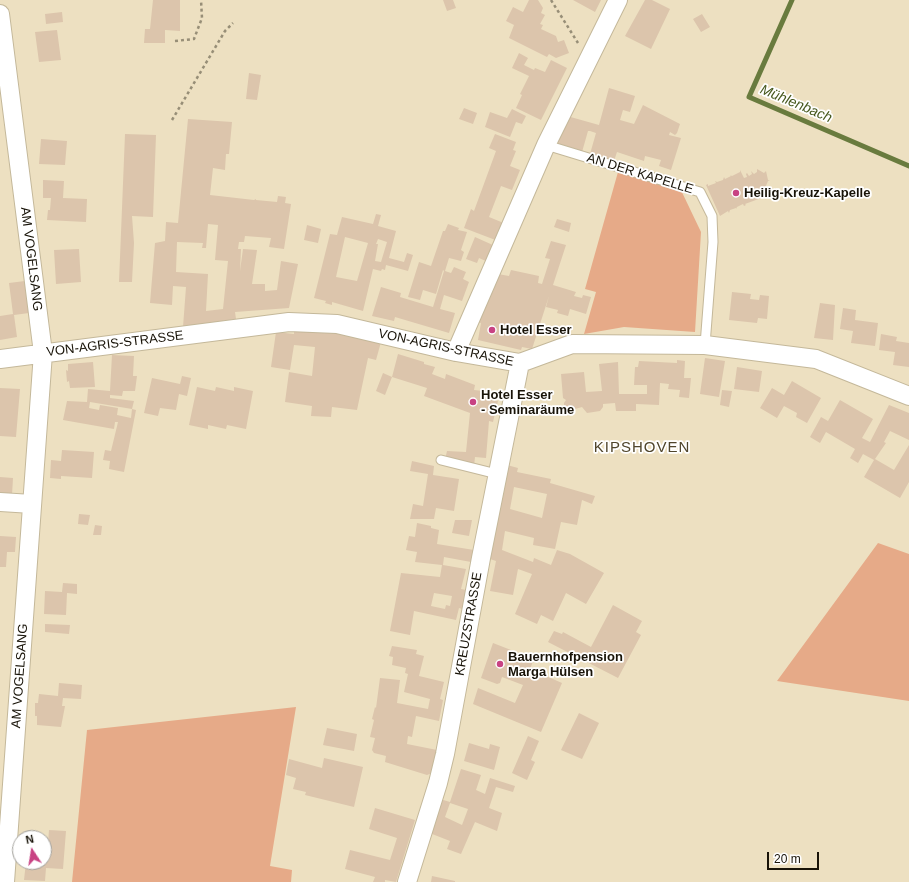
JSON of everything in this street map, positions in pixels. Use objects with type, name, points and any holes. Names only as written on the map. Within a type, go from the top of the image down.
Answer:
[{"type":"street","points":[[456,352],[546,145],[618,0]]},
{"type":"street","name":"AM VOGELSANG","points":[[0,14],[43,353],[4,848],[5,882]]},
{"type":"street","name":"VON-AGRIS-STRASSE","points":[[0,359],[302,321],[337,324],[456,352],[520,363],[572,344],[705,345],[816,359],[909,396]]},
{"type":"street","name":"KREUZSTRASSE","points":[[407,882],[438,783],[445,754],[497,474],[520,363]]},
{"type":"street","points":[[0,502],[32,504]]},
{"type":"lane","name":"AN DER KAPELLE","points":[[546,145],[700,192],[712,216],[713,242],[705,345]]},
{"type":"lane","points":[[441,460],[497,474]]},
{"type":"path","points":[[175,41],[194,39],[202,18],[201,0]]},
{"type":"path","points":[[551,0],[575,42],[592,52]]},
{"type":"path","points":[[172,120],[225,31],[232,24]]},
{"type":"shaded area","points":[[618,172],[679,186],[701,232],[695,332],[624,327],[584,334],[596,292],[585,289]]},
{"type":"shaded area","points":[[878,543],[909,554],[909,701],[777,681]]},
{"type":"shaded area","points":[[296,707],[270,866],[292,870],[291,882],[72,882],[87,730]]},
{"type":"building","points":[[153,0],[180,0],[180,31],[165,30],[165,43],[144,43],[145,29],[150,29]]},
{"type":"building","points":[[443,0],[453,0],[456,8],[447,11]]},
{"type":"building","points":[[529,0],[538,0],[543,8],[541,13],[545,15],[540,24],[543,25],[541,29],[556,36],[558,42],[564,40],[569,53],[556,58],[549,54],[547,57],[509,38],[514,25],[506,21],[513,7],[523,12]]},
{"type":"building","points":[[573,0],[601,0],[595,12]]},
{"type":"building","points":[[645,0],[652,0],[670,9],[651,49],[625,36]]},
{"type":"building","points":[[62,12],[63,22],[46,24],[45,14]]},
{"type":"building","points":[[702,14],[710,27],[701,32],[693,19]]},
{"type":"building","points":[[57,30],[61,60],[39,62],[35,32]]},
{"type":"building","points":[[519,53],[528,58],[524,65],[534,70],[535,68],[545,72],[551,60],[567,68],[541,120],[516,108],[522,95],[520,94],[529,76],[512,68]]},
{"type":"building","points":[[249,73],[261,75],[257,100],[246,99]]},
{"type":"building","points":[[609,88],[635,96],[630,112],[623,110],[620,120],[634,124],[643,105],[680,124],[675,135],[670,132],[669,135],[681,138],[671,170],[659,166],[661,160],[645,156],[644,161],[617,152],[614,161],[590,154],[596,133],[590,131],[588,131],[582,152],[557,145],[567,116],[599,125]]},
{"type":"building","points":[[464,108],[477,113],[473,124],[459,119]]},
{"type":"building","points":[[512,109],[526,116],[522,124],[516,122],[510,137],[485,127],[490,112],[507,118]]},
{"type":"building","points":[[188,119],[232,122],[229,154],[226,154],[225,170],[213,168],[210,195],[277,202],[278,196],[286,197],[285,203],[291,204],[284,249],[269,247],[271,238],[245,236],[244,242],[239,242],[238,249],[241,249],[240,271],[243,249],[257,250],[252,284],[265,284],[265,291],[277,290],[281,261],[298,264],[289,308],[235,312],[236,319],[183,327],[186,287],[173,286],[172,305],[150,303],[155,243],[165,241],[166,222],[178,223]],"holes":[[[208,224],[218,225],[215,260],[228,261],[223,309],[206,311],[208,274],[176,272],[177,242],[203,243],[202,248],[206,248]]]},
{"type":"building","points":[[125,134],[156,135],[153,217],[132,216],[134,243],[132,282],[119,282]]},
{"type":"building","points":[[495,134],[516,142],[513,150],[516,151],[510,166],[520,170],[512,190],[501,186],[489,217],[506,224],[498,241],[464,228],[471,209],[474,211],[496,151],[489,148]]},
{"type":"building","points":[[41,139],[67,141],[65,165],[39,164]]},
{"type":"building","name":"Heilig-Kreuz-Kapelle","points":[[757,169],[764,173],[766,171],[768,180],[770,180],[766,186],[767,188],[761,189],[764,197],[745,204],[746,205],[744,206],[743,204],[736,209],[730,210],[729,213],[728,211],[720,216],[706,185],[708,184],[708,186],[716,183],[715,181],[717,182],[723,180],[724,177],[725,179],[731,176],[730,175],[732,176],[740,172],[740,170],[744,178],[747,177],[747,173],[749,176],[752,174],[751,171],[754,174],[757,172]]},
{"type":"building","points":[[43,180],[64,181],[63,198],[87,199],[86,222],[47,220],[51,198],[43,198]]},
{"type":"building","points":[[376,214],[381,215],[378,226],[396,231],[389,258],[404,262],[407,253],[413,255],[408,271],[386,265],[385,270],[382,269],[381,271],[373,269],[363,311],[332,302],[332,305],[325,303],[326,301],[314,298],[330,234],[337,235],[342,217],[373,224]],"holes":[[[345,237],[368,243],[357,281],[336,277]],[[378,239],[387,242],[381,262],[375,261],[378,244],[376,244]]]},
{"type":"building","points":[[557,219],[571,223],[569,232],[554,227]]},
{"type":"building","points":[[448,224],[459,228],[458,230],[467,232],[461,250],[464,252],[461,261],[449,258],[445,271],[451,273],[454,267],[466,272],[463,279],[469,282],[462,301],[444,295],[440,309],[455,313],[449,333],[395,317],[394,321],[372,316],[381,287],[401,293],[400,297],[433,307],[444,271],[443,270],[436,294],[423,290],[420,300],[408,297],[419,262],[431,266],[443,231],[445,231]]},
{"type":"building","points":[[307,225],[321,229],[318,243],[304,240]]},
{"type":"building","points":[[475,237],[495,246],[488,262],[479,258],[477,263],[466,259]]},
{"type":"building","points":[[551,241],[566,245],[553,285],[576,292],[574,296],[582,298],[583,295],[591,297],[586,314],[570,309],[568,316],[557,313],[558,310],[546,307],[549,296],[532,349],[522,347],[521,350],[478,340],[481,323],[477,322],[498,274],[509,276],[511,270],[539,276],[538,283],[542,284],[550,259],[545,258]]},
{"type":"building","points":[[79,249],[81,282],[56,284],[54,250]]},
{"type":"building","points":[[25,281],[29,313],[14,315],[17,337],[0,340],[0,316],[13,314],[9,283]]},
{"type":"building","points":[[732,292],[751,294],[750,299],[759,300],[760,295],[769,296],[767,319],[758,318],[757,323],[729,320]]},
{"type":"building","points":[[820,303],[835,305],[833,340],[814,338]]},
{"type":"building","points":[[843,308],[856,310],[855,320],[878,323],[875,346],[851,343],[853,331],[840,329]]},
{"type":"building","points":[[294,329],[340,332],[381,342],[376,360],[368,358],[357,410],[332,407],[331,417],[311,416],[312,406],[285,402],[289,372],[312,376],[315,347],[294,345],[290,370],[271,367],[276,332],[294,334]]},
{"type":"building","points":[[881,334],[897,337],[896,341],[909,343],[909,367],[893,365],[895,352],[879,350]]},
{"type":"building","points":[[398,354],[435,367],[432,374],[445,379],[446,374],[475,385],[474,390],[493,392],[492,400],[498,401],[493,422],[489,421],[486,458],[475,457],[474,466],[445,460],[447,451],[466,452],[470,413],[424,396],[427,388],[392,377]]},
{"type":"building","points":[[112,355],[134,356],[133,376],[137,376],[135,391],[123,391],[122,396],[110,395],[110,398],[134,401],[132,409],[136,410],[124,472],[109,469],[110,461],[103,460],[105,450],[111,451],[118,422],[115,422],[114,429],[63,420],[67,401],[87,402],[88,389],[110,391]],"holes":[[[90,402],[132,409],[131,418],[117,415],[118,408],[100,405],[99,410],[89,408]]]},
{"type":"building","points":[[705,358],[725,361],[719,397],[700,394]]},
{"type":"building","points":[[677,360],[685,361],[684,378],[691,378],[689,398],[679,397],[680,390],[668,389],[669,384],[660,383],[659,405],[636,404],[636,411],[616,411],[615,403],[603,404],[600,411],[587,413],[582,407],[568,411],[564,408],[564,403],[566,400],[563,398],[561,374],[584,372],[586,392],[602,391],[599,364],[618,362],[619,394],[647,394],[647,385],[634,385],[635,367],[638,367],[639,361],[677,363]]},
{"type":"building","points":[[93,362],[95,387],[70,388],[69,381],[67,382],[66,370],[68,371],[68,364]]},
{"type":"building","points":[[737,367],[762,371],[759,392],[734,389]]},
{"type":"building","points":[[383,373],[392,377],[385,395],[376,391]]},
{"type":"building","points":[[182,376],[191,378],[187,396],[179,394],[176,410],[160,408],[158,416],[144,413],[152,378],[180,384]]},
{"type":"building","points":[[792,381],[821,398],[807,423],[796,417],[797,413],[784,406],[777,418],[760,408],[772,388],[784,395]]},
{"type":"building","points":[[197,387],[215,391],[216,387],[234,391],[234,387],[253,391],[246,429],[227,425],[226,429],[208,425],[208,429],[189,425]]},
{"type":"building","points":[[0,388],[20,389],[16,437],[0,436]]},
{"type":"building","points":[[722,390],[732,391],[729,407],[720,405]]},
{"type":"building","points":[[840,400],[873,419],[862,438],[870,442],[889,405],[909,413],[909,440],[890,431],[884,442],[886,443],[875,459],[894,470],[909,445],[909,482],[900,498],[864,477],[874,460],[863,454],[858,463],[850,458],[855,449],[826,432],[820,443],[810,437],[821,417],[828,421]]},
{"type":"building","points":[[62,450],[94,452],[92,478],[61,476],[61,479],[50,478],[51,460],[61,461]]},
{"type":"building","points":[[412,461],[434,466],[433,475],[459,479],[454,511],[436,508],[434,519],[410,519],[413,504],[423,506],[428,474],[410,471]]},
{"type":"building","points":[[507,465],[518,468],[517,472],[551,479],[550,483],[595,496],[592,504],[582,500],[577,525],[561,522],[555,549],[533,545],[534,538],[505,531],[502,550],[533,562],[534,558],[551,565],[557,550],[570,554],[604,573],[586,604],[566,593],[553,621],[541,615],[537,624],[515,614],[532,574],[518,569],[513,595],[490,591],[496,561],[490,559]],"holes":[[[514,487],[547,494],[542,518],[510,509]]]},
{"type":"building","points":[[0,477],[13,478],[12,495],[0,494]]},
{"type":"building","points":[[79,514],[90,515],[88,525],[78,524]]},
{"type":"building","points":[[455,520],[472,520],[469,536],[452,533]]},
{"type":"building","points":[[417,523],[431,526],[431,528],[439,530],[437,544],[474,550],[471,562],[444,557],[443,565],[466,569],[461,589],[466,590],[462,609],[459,608],[456,620],[414,611],[410,635],[390,631],[401,573],[440,577],[442,565],[415,562],[417,552],[406,550],[409,536],[415,537]],"holes":[[[434,593],[452,596],[450,606],[446,605],[445,609],[431,606]]]},
{"type":"building","points":[[95,525],[102,526],[101,535],[93,535]]},
{"type":"building","points":[[0,536],[16,537],[15,552],[7,552],[6,567],[0,567]]},
{"type":"building","points":[[63,583],[77,584],[77,594],[67,593],[66,615],[44,614],[45,591],[62,592]]},
{"type":"building","points":[[613,605],[642,621],[636,632],[641,635],[618,678],[548,642],[554,631],[562,634],[563,632],[591,647]]},
{"type":"building","points":[[45,624],[70,625],[69,634],[45,632]]},
{"type":"building","points":[[493,643],[534,659],[530,669],[562,683],[541,732],[473,704],[478,688],[515,703],[523,685],[502,677],[500,683],[497,684],[481,678]]},
{"type":"building","points":[[392,646],[417,650],[416,654],[424,656],[419,676],[444,682],[440,699],[443,700],[439,721],[416,716],[412,737],[408,736],[407,744],[437,750],[432,773],[427,775],[385,762],[386,756],[374,753],[372,750],[375,738],[370,737],[374,720],[372,719],[375,707],[376,708],[380,678],[400,680],[397,703],[428,709],[430,699],[404,692],[408,674],[405,673],[406,668],[392,665],[393,657],[389,656]]},
{"type":"building","points":[[59,683],[82,685],[81,699],[63,698],[62,706],[65,706],[61,727],[37,725],[35,703],[38,703],[39,694],[58,696]]},
{"type":"building","points":[[579,713],[599,723],[582,759],[561,750]]},
{"type":"building","points":[[327,728],[357,734],[354,751],[323,745]]},
{"type":"building","points":[[528,736],[539,741],[531,760],[535,762],[527,780],[512,773]]},
{"type":"building","points":[[469,743],[489,749],[490,744],[500,747],[494,770],[464,761]]},
{"type":"building","points":[[324,758],[363,767],[354,807],[305,795],[306,792],[293,789],[296,778],[286,775],[289,759],[322,768]]},
{"type":"building","points":[[461,769],[481,775],[476,790],[485,794],[490,778],[515,786],[513,792],[496,787],[489,808],[502,813],[497,831],[475,822],[461,854],[447,849],[450,841],[427,832],[440,799],[450,802]],"holes":[[[450,803],[468,809],[462,825],[445,817]]]},
{"type":"building","points":[[375,808],[415,820],[396,882],[385,880],[385,882],[373,882],[375,877],[345,869],[350,850],[390,860],[397,838],[369,829]]},
{"type":"building","points":[[52,830],[66,831],[63,869],[52,868]]},
{"type":"building","points":[[25,870],[46,870],[45,881],[24,880]]},
{"type":"building","points":[[432,876],[455,881],[455,882],[431,882]]},
{"type":"waterway","name":"Mühlenbach","points":[[792,0],[749,97],[909,166]]},
{"type":"place","name":"Heilig-Kreuz-Kapelle","points":[[736,193]]},
{"type":"place","name":"Hotel Esser","points":[[492,330]]},
{"type":"place","name":"Hotel Esser - Seminaräume","points":[[473,402]]},
{"type":"place","name":"Bauernhofpension Marga Hülsen","points":[[500,664]]},
{"type":"district","name":"KIPSHOVEN","points":[[642,448]]}]
